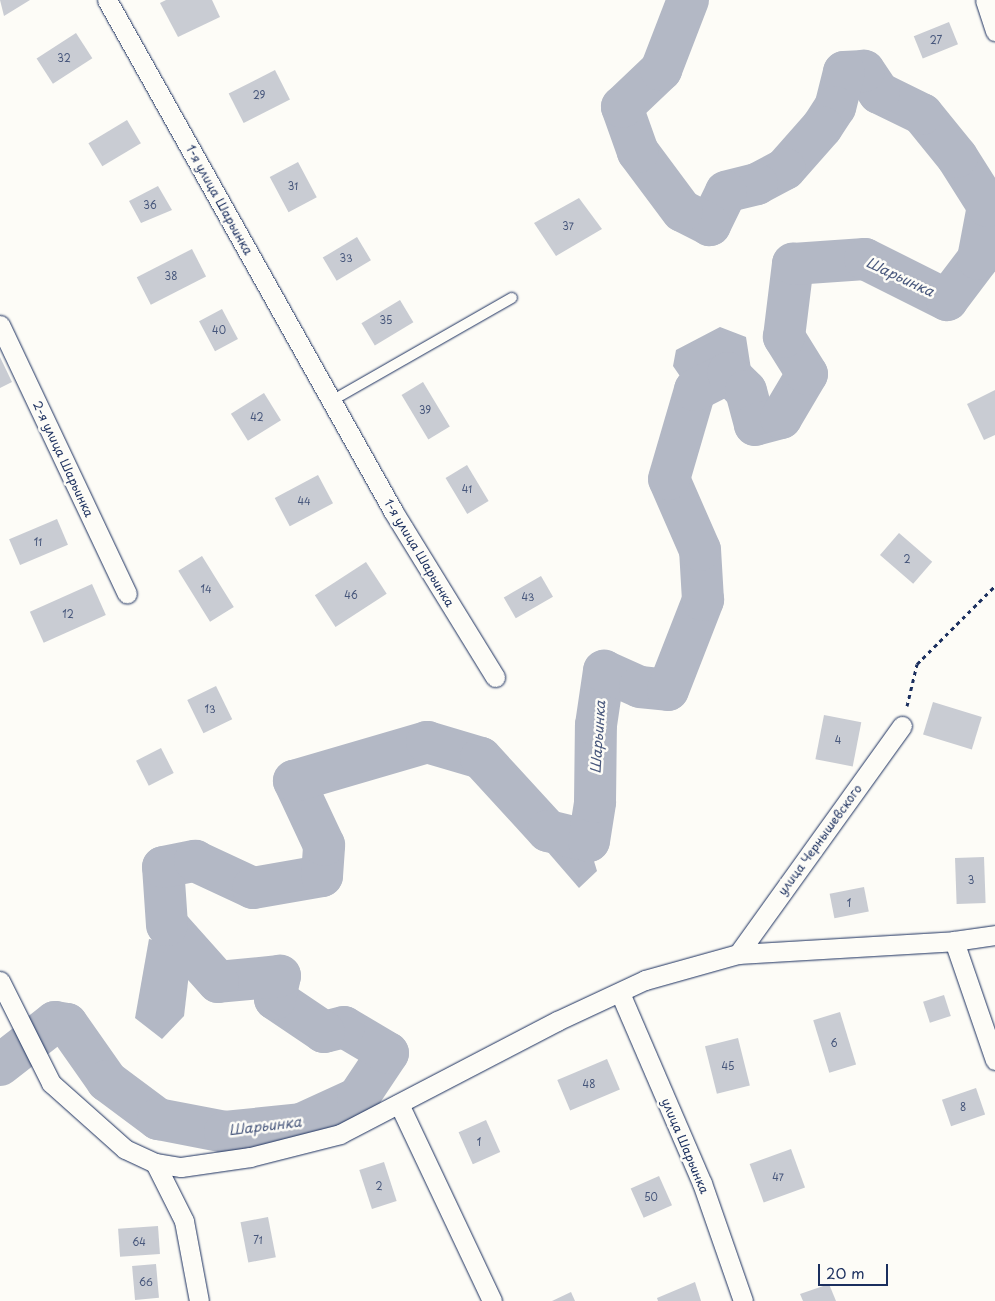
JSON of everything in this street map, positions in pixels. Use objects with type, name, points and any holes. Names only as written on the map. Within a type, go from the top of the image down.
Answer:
[{"type":"street","name":"1-я улица Шарьинка","points":[[106,0],[393,511],[495,677]]},
{"type":"street","points":[[984,0],[995,32]]},
{"type":"street","name":"2-я улица Шарьинка","points":[[0,325],[128,594]]},
{"type":"street","name":"улица Чернышевского","points":[[738,954],[902,726]]},
{"type":"street","points":[[0,982],[51,1084],[125,1149],[155,1163],[181,1167],[250,1157],[340,1134],[557,1021],[645,980],[738,954],[954,941],[995,935]]},
{"type":"street","points":[[954,941],[995,1060]]},
{"type":"street","name":"улица Шарьинка","points":[[620,993],[702,1183],[743,1301]]},
{"type":"street","points":[[399,1104],[492,1301]]},
{"type":"street","points":[[155,1163],[184,1221],[199,1301]]},
{"type":"lane","points":[[332,400],[512,298]]},
{"type":"path","points":[[902,726],[917,664],[994,587]]},
{"type":"shaded area","points":[[720,327],[746,337],[753,382],[730,388],[728,373],[686,385],[673,366],[676,350]]},
{"type":"shaded area","points":[[565,821],[584,828],[597,871],[579,888],[547,851]]},
{"type":"shaded area","points":[[149,939],[192,948],[184,1016],[162,1039],[135,1018]]},
{"type":"building","points":[[0,0],[30,0],[4,16]]},
{"type":"building","points":[[166,0],[212,0],[220,17],[178,37],[160,3]]},
{"type":"building","points":[[949,22],[958,44],[923,58],[914,36]]},
{"type":"building","points":[[76,33],[92,58],[53,84],[37,59]]},
{"type":"building","points":[[275,70],[290,99],[244,123],[229,94]]},
{"type":"building","points":[[127,120],[141,143],[102,166],[88,143]]},
{"type":"building","points":[[298,162],[317,197],[289,212],[270,177]]},
{"type":"building","points":[[158,186],[172,210],[141,223],[129,201]]},
{"type":"building","points":[[579,198],[602,229],[556,256],[534,223]]},
{"type":"building","points":[[357,237],[371,260],[337,281],[323,258]]},
{"type":"building","points":[[192,249],[206,277],[151,305],[137,277]]},
{"type":"building","points":[[400,300],[413,322],[375,345],[361,323]]},
{"type":"building","points":[[222,309],[238,339],[215,351],[199,321]]},
{"type":"building","points":[[0,357],[12,382],[0,388]]},
{"type":"building","points":[[423,382],[450,427],[428,439],[402,395]]},
{"type":"building","points":[[995,390],[995,435],[984,440],[967,404]]},
{"type":"building","points":[[264,393],[281,420],[248,441],[231,414]]},
{"type":"building","points":[[467,465],[489,501],[467,514],[446,478]]},
{"type":"building","points":[[318,475],[333,503],[290,526],[275,498]]},
{"type":"building","points":[[57,519],[68,545],[20,565],[9,539]]},
{"type":"building","points":[[899,533],[932,562],[913,584],[880,555]]},
{"type":"building","points":[[202,556],[234,607],[210,622],[178,571]]},
{"type":"building","points":[[366,562],[387,594],[336,627],[315,595]]},
{"type":"building","points":[[541,576],[553,597],[516,618],[504,598]]},
{"type":"building","points":[[92,584],[106,615],[44,643],[30,612]]},
{"type":"building","points":[[216,686],[232,719],[203,733],[187,700]]},
{"type":"building","points":[[933,702],[982,717],[972,749],[923,735]]},
{"type":"building","points":[[824,715],[861,722],[853,766],[815,759]]},
{"type":"building","points":[[161,748],[174,773],[149,786],[136,761]]},
{"type":"building","points":[[984,857],[986,903],[957,904],[955,858]]},
{"type":"building","points":[[864,887],[869,912],[834,918],[830,894]]},
{"type":"building","points":[[944,995],[951,1016],[930,1023],[923,1002]]},
{"type":"building","points":[[840,1012],[856,1065],[829,1073],[813,1020]]},
{"type":"building","points":[[738,1038],[750,1086],[717,1094],[705,1046]]},
{"type":"building","points":[[607,1059],[620,1089],[570,1110],[557,1080]]},
{"type":"building","points":[[976,1088],[985,1114],[951,1126],[942,1100]]},
{"type":"building","points":[[486,1120],[500,1152],[473,1164],[459,1132]]},
{"type":"building","points":[[791,1149],[805,1188],[764,1203],[750,1164]]},
{"type":"building","points":[[384,1162],[397,1201],[372,1209],[359,1170]]},
{"type":"building","points":[[659,1176],[672,1205],[644,1218],[631,1189]]},
{"type":"building","points":[[268,1217],[276,1257],[248,1263],[241,1222]]},
{"type":"building","points":[[158,1226],[160,1254],[120,1257],[118,1229]]},
{"type":"building","points":[[156,1264],[159,1298],[135,1300],[132,1266]]},
{"type":"building","points":[[695,1282],[701,1301],[658,1301],[657,1298]]},
{"type":"building","points":[[829,1284],[836,1301],[803,1301],[800,1294]]},
{"type":"building","points":[[571,1292],[575,1301],[552,1301]]},
{"type":"waterway","name":"Шарьинка","points":[[0,1065],[55,1022],[67,1024],[107,1081],[158,1119],[225,1132],[301,1124],[358,1098],[388,1053],[344,1027],[324,1032],[275,999],[280,976],[218,982],[167,925],[163,867],[195,861],[253,888],[322,876],[324,845],[294,781],[427,742],[481,758],[548,831],[589,841],[595,802],[596,725],[604,671],[640,687],[668,690],[703,600],[700,550],[669,479],[695,390],[728,373],[746,391],[755,425],[781,418],[807,374],[784,337],[793,264],[865,259],[947,300],[978,259],[988,206],[957,157],[922,114],[879,93],[864,71],[844,72],[835,107],[822,127],[785,169],[757,184],[726,192],[710,225],[682,211],[638,152],[622,107],[661,70],[688,0]]}]
